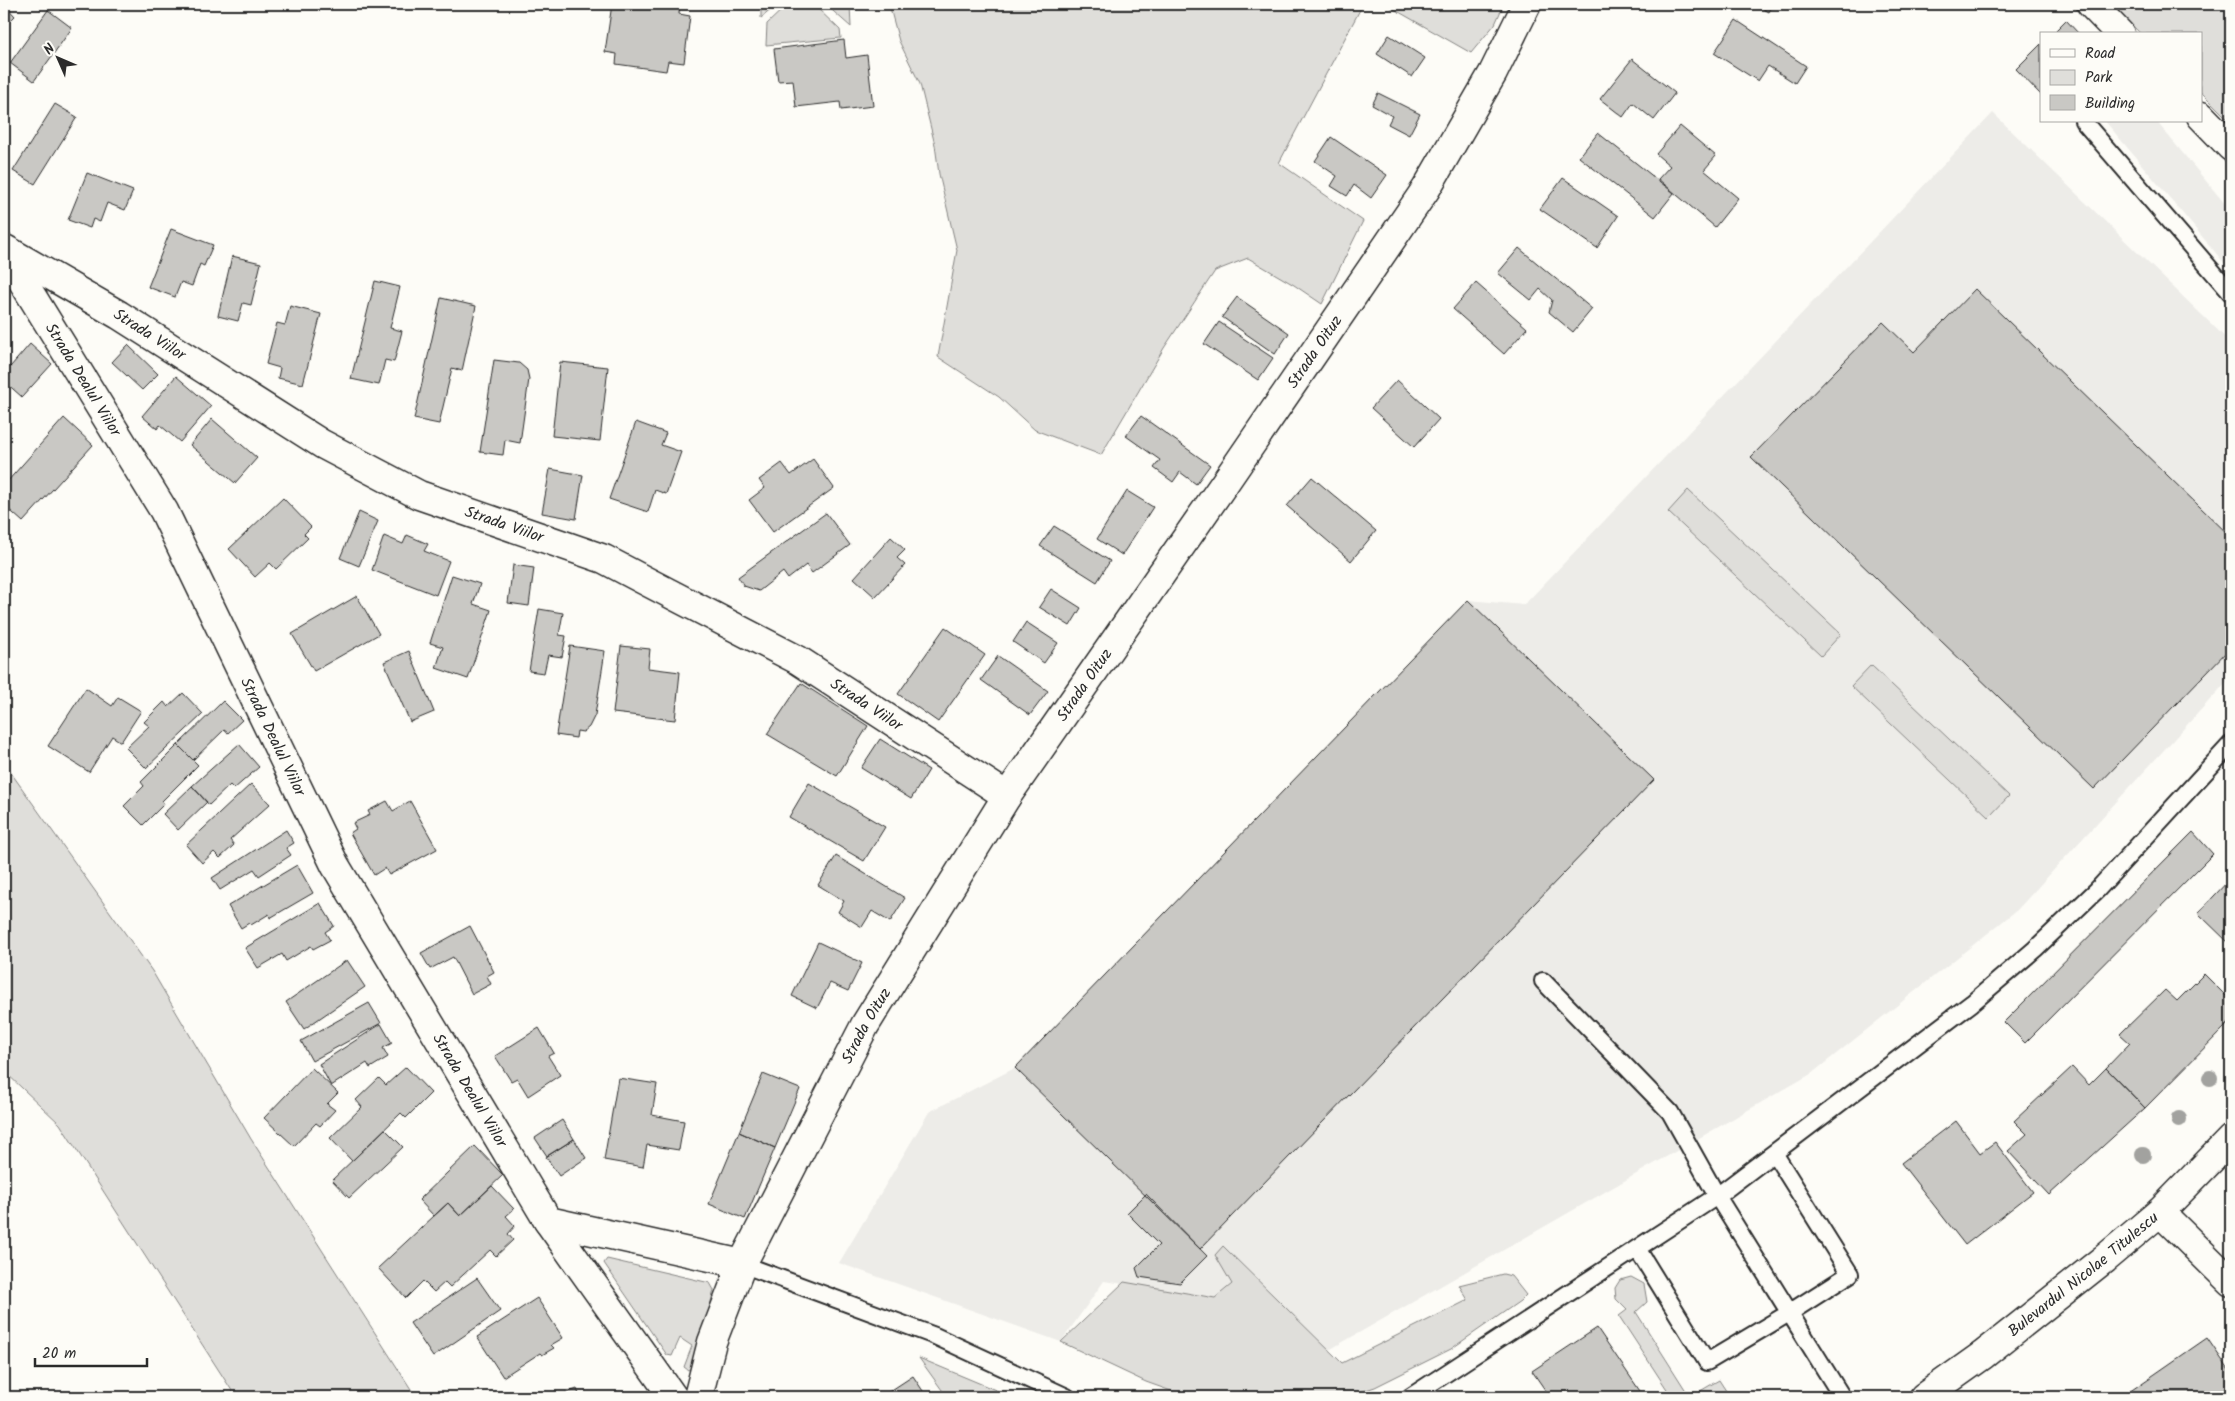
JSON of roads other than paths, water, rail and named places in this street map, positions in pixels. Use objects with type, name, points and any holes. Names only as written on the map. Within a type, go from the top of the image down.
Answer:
[{"type":"street","name":"Strada Oituz","points":[[698,1397],[712,1342],[742,1264],[865,1026],[1007,796],[1219,492],[1426,189],[1493,73],[1527,4]]},
{"type":"street","points":[[2090,4],[2118,32]]},
{"type":"street","points":[[2202,117],[2231,147]]},
{"type":"street","name":"Strada Viilor","points":[[4,250],[119,315],[322,444],[419,495],[604,560],[798,660],[1007,796]]},
{"type":"street","name":"Strada Dealul Viilor","points":[[4,250],[164,511],[335,865],[548,1221],[673,1397]]},
{"type":"street","name":"Bulevardul Nicolae Titulescu","points":[[1924,1397],[1998,1343],[2160,1212],[2231,1139]]},
{"type":"street","points":[[2160,1212],[2231,1282]]},
{"type":"street","points":[[548,1221],[742,1264]]},
{"type":"lane","points":[[2084,122],[2231,293]]},
{"type":"lane","points":[[1410,1397],[1638,1250],[1717,1196],[1972,1003],[2035,949],[2097,890],[2231,744]]},
{"type":"lane","points":[[1543,981],[1670,1112],[1717,1196],[1842,1397]]},
{"type":"lane","points":[[1638,1250],[1707,1362],[1790,1313],[1850,1274],[1774,1153]]},
{"type":"lane","points":[[742,1264],[935,1336],[1067,1397]]}]
